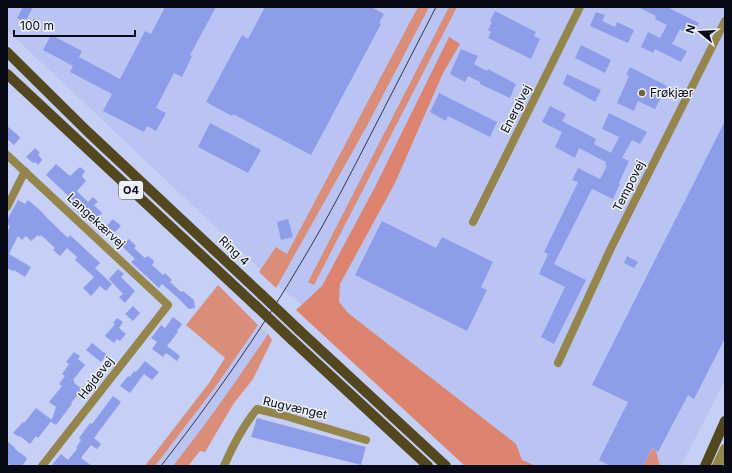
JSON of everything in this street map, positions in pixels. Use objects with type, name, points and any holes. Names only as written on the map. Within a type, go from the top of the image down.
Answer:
[{"type":"main road","name":"Ring 4","points":[[7,52],[88,132],[262,296],[446,466]]},
{"type":"main road","name":"O4","points":[[7,74],[428,466]]},
{"type":"main road","points":[[705,466],[725,421]]},
{"type":"street","name":"Energivej","points":[[473,222],[580,7]]},
{"type":"street","name":"Tempovej","points":[[558,363],[611,248],[725,21]]},
{"type":"street","name":"Langekærvej","points":[[7,155],[168,305]]},
{"type":"street","points":[[7,207],[25,171]]},
{"type":"street","name":"Højdevej","points":[[42,466],[168,305]]},
{"type":"street","name":"Rugvænget","points":[[224,466],[232,446],[257,409],[366,440]]},
{"type":"street","points":[[700,466],[725,417]]},
{"type":"street","points":[[717,466],[725,449]]},
{"type":"shaded area","points":[[7,7],[725,7],[725,380],[681,466],[500,466],[276,284],[7,30]]},
{"type":"shaded area","points":[[418,7],[429,7],[368,124],[276,288],[259,272],[276,247],[287,254]]},
{"type":"shaded area","points":[[449,7],[457,7],[314,285],[308,282]]},
{"type":"shaded area","points":[[449,37],[460,44],[443,73],[395,183],[340,284],[339,302],[348,313],[516,444],[522,460],[536,466],[465,466],[296,310],[322,286],[375,187]]},
{"type":"shaded area","points":[[218,285],[258,325],[216,386],[155,466],[145,466],[209,383],[225,358],[186,325]]},
{"type":"shaded area","points":[[258,325],[268,334],[206,424],[173,466],[155,466],[216,386]]},
{"type":"shaded area","points":[[268,334],[272,340],[253,379],[234,403],[205,452],[200,451],[188,466],[173,466],[222,401]]},
{"type":"shaded area","points":[[652,449],[656,451],[660,466],[643,466]]},
{"type":"building","points":[[23,7],[33,7],[25,22],[17,18]]},
{"type":"building","points":[[165,7],[216,7],[190,55],[192,56],[182,77],[174,73],[156,108],[166,113],[156,131],[147,126],[144,132],[103,111],[112,94],[70,72],[73,66],[43,50],[51,35],[82,51],[79,57],[120,79],[145,31],[151,34]]},
{"type":"building","points":[[265,7],[371,7],[384,14],[379,23],[381,24],[311,155],[233,114],[232,116],[206,102],[242,35],[248,39]]},
{"type":"building","points":[[638,7],[667,7],[699,23],[693,36],[680,29],[672,44],[687,51],[681,62],[655,49],[653,53],[641,47],[648,32],[660,38],[667,25],[655,19],[656,16]]},
{"type":"building","points":[[495,11],[536,32],[534,36],[540,39],[531,59],[488,38],[491,32],[488,30],[492,22],[490,21]]},
{"type":"building","points":[[596,12],[605,15],[602,21],[615,27],[617,22],[634,30],[628,43],[590,26]]},
{"type":"building","points":[[581,45],[611,60],[605,73],[575,58]]},
{"type":"building","points":[[461,49],[478,56],[474,64],[487,71],[488,69],[516,84],[510,98],[480,84],[480,82],[468,76],[465,82],[450,74]]},
{"type":"building","name":"Frøkjær","points":[[630,67],[667,86],[655,109],[638,101],[634,111],[617,103],[629,76],[626,75]]},
{"type":"building","points":[[567,74],[601,90],[595,102],[563,84]]},
{"type":"building","points":[[439,93],[497,122],[490,137],[448,116],[446,121],[430,112]]},
{"type":"building","points":[[550,106],[566,114],[562,121],[596,139],[594,144],[611,153],[619,137],[602,129],[609,113],[647,132],[640,144],[632,140],[622,158],[629,161],[613,199],[592,189],[554,264],[586,280],[554,344],[541,337],[565,287],[539,274],[548,254],[544,252],[578,182],[572,180],[578,168],[600,179],[607,166],[605,165],[606,162],[579,148],[575,158],[555,147],[562,132],[542,122]]},
{"type":"building","points":[[725,121],[725,338],[694,399],[688,395],[658,452],[652,448],[643,466],[610,466],[599,460],[628,402],[592,385]]},
{"type":"building","points":[[210,123],[261,150],[248,173],[198,147]]},
{"type":"building","points":[[7,126],[20,137],[14,145],[7,139]]},
{"type":"building","points":[[35,148],[40,153],[38,154],[42,160],[38,165],[26,157]]},
{"type":"building","points":[[56,164],[70,176],[80,167],[85,171],[82,176],[86,181],[77,191],[88,202],[93,197],[98,202],[94,205],[102,213],[97,218],[88,213],[84,217],[74,209],[78,205],[46,175]]},
{"type":"building","points":[[18,200],[25,204],[28,200],[68,238],[70,235],[100,263],[95,268],[112,284],[106,291],[100,286],[91,296],[83,288],[94,277],[75,260],[77,257],[67,248],[60,256],[53,250],[55,248],[41,235],[40,237],[38,235],[31,241],[26,236],[22,240],[18,236],[9,254],[31,267],[25,277],[14,270],[13,271],[7,268],[7,233],[10,226],[7,224],[7,220]]},
{"type":"building","points":[[113,219],[121,226],[111,236],[104,229]]},
{"type":"building","points":[[288,219],[293,237],[281,240],[277,222]]},
{"type":"building","points":[[382,221],[436,248],[442,237],[493,262],[481,287],[487,290],[467,331],[355,275]]},
{"type":"building","points":[[129,239],[136,246],[134,248],[145,258],[148,256],[154,261],[152,265],[163,275],[165,273],[172,280],[170,282],[181,292],[183,291],[194,300],[195,308],[189,309],[162,284],[159,288],[131,262],[135,259],[122,246]]},
{"type":"building","points":[[627,256],[638,262],[634,268],[624,263]]},
{"type":"building","points":[[118,269],[124,274],[121,277],[135,291],[125,303],[119,297],[123,294],[109,279]]},
{"type":"building","points":[[133,306],[140,313],[133,321],[125,314]]},
{"type":"building","points":[[173,317],[182,324],[177,331],[178,332],[167,346],[180,356],[177,361],[166,353],[163,357],[152,349],[157,342],[151,338],[161,325],[165,328]]},
{"type":"building","points":[[117,318],[123,322],[119,328],[126,334],[120,341],[117,339],[114,343],[105,336],[115,324],[113,323]]},
{"type":"building","points":[[92,343],[107,355],[101,362],[86,350]]},
{"type":"building","points":[[74,352],[80,356],[78,359],[85,365],[73,380],[75,382],[74,383],[82,389],[56,425],[51,422],[56,407],[49,402],[62,386],[59,384],[65,376],[62,374],[69,364],[66,362]]},
{"type":"building","points":[[145,361],[159,372],[152,380],[144,374],[130,393],[120,386],[128,376],[130,377],[134,371],[136,372]]},
{"type":"building","points":[[113,396],[121,402],[94,438],[101,444],[97,449],[91,445],[81,458],[92,466],[51,466],[61,454],[68,460],[77,449],[76,448],[81,440],[79,438],[90,423],[92,424]]},
{"type":"building","points":[[36,408],[52,420],[38,438],[36,436],[30,444],[20,436],[19,437],[13,433],[23,422],[24,423]]},
{"type":"building","points":[[257,418],[366,447],[361,465],[251,437]]},
{"type":"building","points":[[7,441],[27,458],[22,466],[11,466],[7,463]]},
{"type":"tram line","points":[[161,466],[236,364],[289,284],[339,195],[436,7]]},
{"type":"place","name":"Frøkjær","points":[[642,93]]}]
